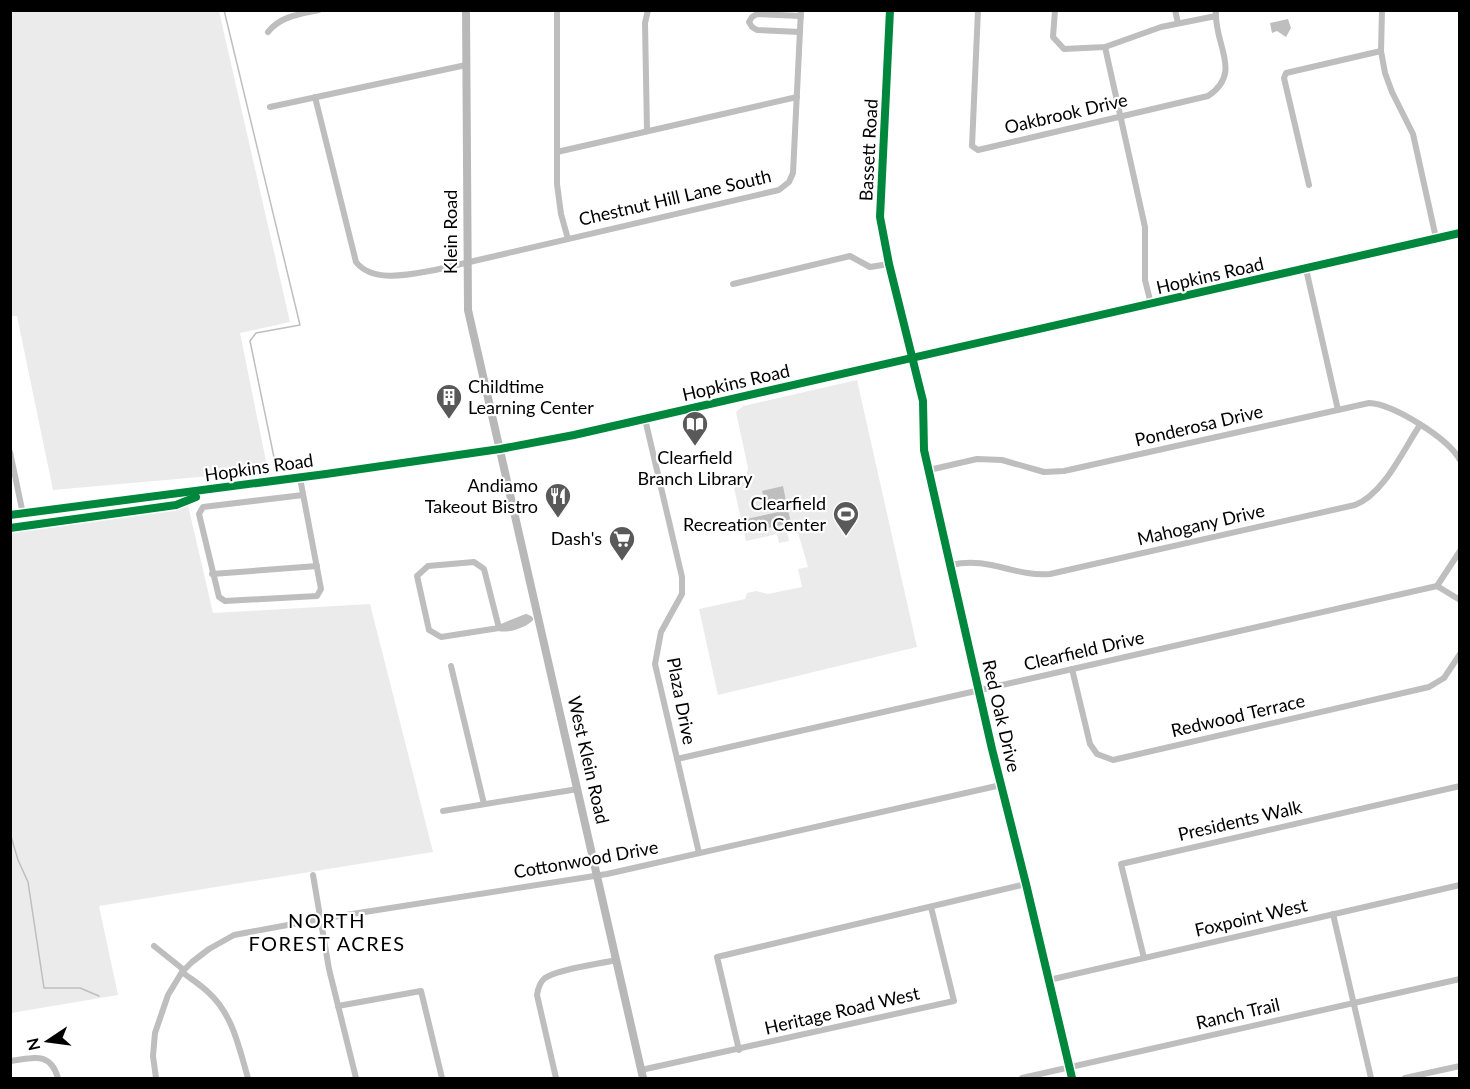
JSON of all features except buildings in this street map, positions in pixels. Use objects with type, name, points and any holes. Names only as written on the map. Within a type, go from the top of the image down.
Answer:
[{"type":"street","points":[[268,32],[274,24],[287,17],[319,10]]},
{"type":"street","name":"Klein Road","points":[[466,10],[468,310],[500,449]]},
{"type":"street","points":[[557,10],[558,198],[568,239]]},
{"type":"street","points":[[647,131],[645,22],[648,10]]},
{"type":"street","name":"Bassett Road","points":[[890,10],[880,217],[912,359]]},
{"type":"street","name":"Oakbrook Drive","points":[[978,10],[972,146],[978,150],[1204,98],[1222,86],[1227,70],[1216,13]]},
{"type":"street","points":[[1055,10],[1053,37],[1064,48],[1105,47],[1216,13]]},
{"type":"street","points":[[1175,10],[1178,23]]},
{"type":"street","points":[[1382,10],[1381,51],[1385,73],[1392,93],[1413,134],[1436,238]]},
{"type":"street","points":[[800,32],[757,30],[750,22],[757,14],[801,13]]},
{"type":"street","name":"Chestnut Hill Lane South","points":[[315,97],[354,259],[359,267],[377,274],[435,270],[785,187],[793,173],[801,13]]},
{"type":"street","points":[[1105,47],[1144,228],[1145,280],[1151,304]]},
{"type":"street","points":[[1309,185],[1284,78],[1286,73],[1381,51]]},
{"type":"street","points":[[270,107],[466,65]]},
{"type":"street","points":[[557,152],[797,97]]},
{"type":"street","name":"Hopkins Road","points":[[10,515],[300,478],[500,449],[912,359],[1460,233]]},
{"type":"street","points":[[733,284],[850,256],[870,267],[889,264]]},
{"type":"street","points":[[1306,269],[1338,410]]},
{"type":"street","name":"Red Oak Drive","points":[[912,359],[923,401],[923,437],[929,470],[1001,784],[1072,1078]]},
{"type":"street","name":"Ponderosa Drive","points":[[929,470],[977,459],[1002,460],[1044,472],[1064,471],[1366,403],[1376,403],[1391,408],[1420,425],[1447,443],[1460,460]]},
{"type":"street","name":"Plaza Drive","points":[[645,418],[682,577],[682,594],[661,632],[655,664],[699,854]]},
{"type":"street","name":"Mahogany Drive","points":[[951,565],[965,561],[980,562],[1031,574],[1050,574],[1355,505],[1365,501],[1378,489],[1420,425]]},
{"type":"street","name":"West Klein Road","points":[[500,449],[534,618],[578,789],[642,1074]]},
{"type":"street","points":[[10,452],[22,514]]},
{"type":"street","points":[[300,478],[321,589],[317,596],[225,601],[219,597],[212,574],[200,510],[203,507],[303,495]]},
{"type":"street","points":[[1460,551],[1437,586],[1460,600]]},
{"type":"street","points":[[499,628],[484,569],[474,562],[428,566],[417,576],[429,630],[441,637],[512,627],[534,618]]},
{"type":"street","points":[[212,574],[317,566]]},
{"type":"street","name":"Clearfield Drive","points":[[677,759],[1437,586]]},
{"type":"street","name":"Redwood Terrace","points":[[1072,669],[1090,744],[1097,754],[1113,760],[1429,687],[1444,678],[1460,654]]},
{"type":"street","points":[[451,666],[484,804]]},
{"type":"street","name":"Cottonwood Drive","points":[[156,1078],[153,1044],[158,1020],[168,995],[183,971],[200,955],[234,935],[596,875],[699,854],[1001,784]]},
{"type":"street","name":"Presidents Walk","points":[[1144,958],[1121,864],[1460,786]]},
{"type":"street","points":[[443,811],[578,789]]},
{"type":"street","points":[[313,875],[338,1006],[356,1078]]},
{"type":"street","points":[[739,1050],[717,957],[1026,884]]},
{"type":"street","name":"Foxpoint West","points":[[1049,980],[1460,885]]},
{"type":"street","name":"Heritage Road West","points":[[642,1074],[954,1001],[931,907]]},
{"type":"street","points":[[1333,914],[1371,1078]]},
{"type":"street","points":[[154,946],[209,992],[225,1012],[234,1029],[248,1078]]},
{"type":"street","points":[[556,1078],[537,995],[540,984],[552,975],[616,960]]},
{"type":"street","name":"Ranch Trail","points":[[1022,1078],[1460,979]]},
{"type":"street","points":[[338,1006],[421,991],[442,1078]]},
{"type":"street","points":[[10,1061],[43,1058],[52,1064],[58,1078]]},
{"type":"street","points":[[1405,1078],[1460,1066]]},
{"type":"shaded area","points":[[11,10],[219,11],[290,322],[240,333],[268,471],[53,490],[17,316],[11,316]]},
{"type":"shaded area","points":[[1288,19],[1291,28],[1286,37],[1277,31],[1272,33],[1270,23]]},
{"type":"shaded area","name":"Clearfield Recreation Center","points":[[857,380],[917,647],[718,695],[699,609],[745,599],[747,593],[756,591],[768,594],[802,587],[798,569],[808,567],[797,529],[787,532],[789,541],[779,543],[777,534],[746,541],[734,488],[746,480],[748,468],[736,412],[743,406]]},
{"type":"shaded area","points":[[783,486],[786,501],[766,506],[762,491]]},
{"type":"shaded area","points":[[187,501],[213,613],[370,604],[433,852],[99,906],[118,995],[11,1013],[11,525],[13,530]]},
{"type":"shaded area","points":[[788,510],[791,523],[749,532],[746,519]]},
{"type":"waterway","points":[[224,10],[300,325],[256,333],[250,341],[276,467]]},
{"type":"waterway","points":[[10,833],[18,860],[28,882],[44,988],[80,988],[99,996]]},
{"type":"cycle path","points":[[890,10],[880,217],[889,264],[923,401],[924,450],[992,749],[1072,1078]]},
{"type":"cycle path","points":[[10,515],[326,474],[500,449],[574,435],[1460,233]]},
{"type":"cycle path","points":[[10,528],[176,505],[196,497]]},
{"type":"place","name":"Childtime Learning Center","points":[[449,420]]},
{"type":"place","name":"Clearfield Branch Library","points":[[695,447]]},
{"type":"place","name":"Andiamo Takeout Bistro","points":[[558,519]]},
{"type":"place","name":"Clearfield Recreation Center","points":[[846,537]]},
{"type":"place","name":"Dash's","points":[[622,562]]},
{"type":"district","name":"NORTH FOREST ACRES","points":[[327,932]]}]
